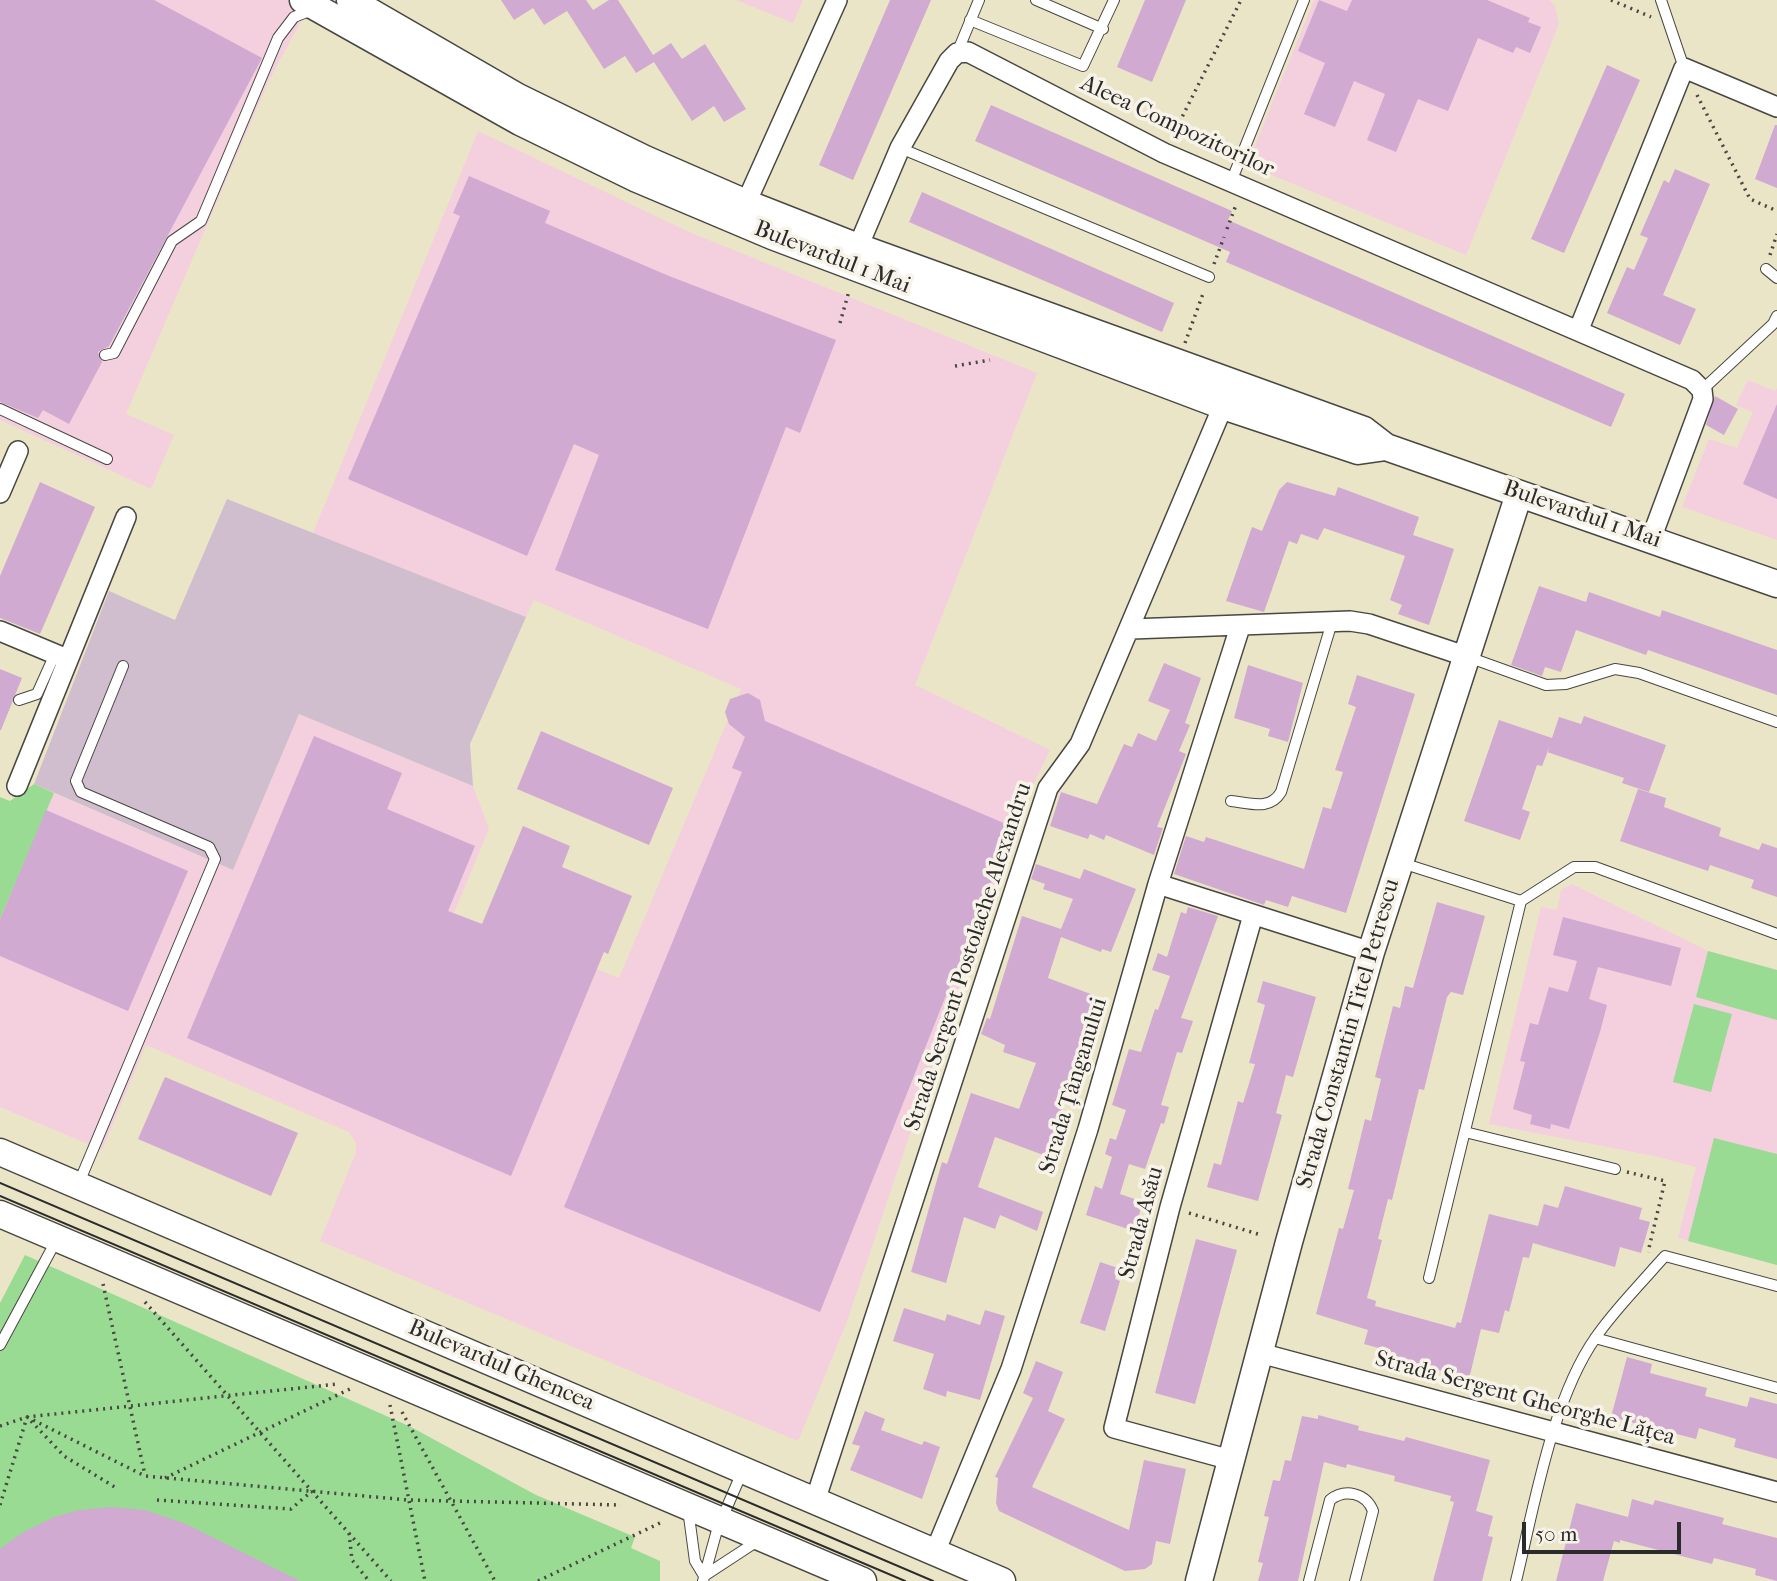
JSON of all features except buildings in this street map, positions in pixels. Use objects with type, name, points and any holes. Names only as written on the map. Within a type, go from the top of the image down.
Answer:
[{"type":"main road","name":"Bulevardul 1 Mai","points":[[351,0],[518,97],[645,159],[746,203],[987,295],[1364,430],[1386,447],[1777,584]]},
{"type":"main road","name":"Bulevardul 1 Mai","points":[[310,4],[520,122],[637,179],[772,236],[1223,407],[1358,451],[1386,447]]},
{"type":"main road","name":"Strada Constantin Titel Petrescu","points":[[1199,1581],[1371,952],[1465,656],[1520,494]]},
{"type":"main road","name":"Bulevardul Ghencea","points":[[0,1152],[1002,1581]]},
{"type":"main road","points":[[0,1214],[376,1379],[863,1581]]},
{"type":"street","points":[[746,203],[837,0]]},
{"type":"street","name":"Aleea Compozitorilor","points":[[957,53],[968,52],[1164,153],[1580,329],[1692,380],[1702,390]]},
{"type":"street","points":[[858,247],[901,148],[949,61],[957,53]]},
{"type":"street","points":[[1580,329],[1684,68],[1777,107]]},
{"type":"street","points":[[1651,539],[1703,399],[1702,390]]},
{"type":"street","name":"Strada Sergent Postolache Alexandru","points":[[816,1501],[1048,788],[1080,744],[1223,407]]},
{"type":"street","points":[[0,493],[18,450]]},
{"type":"street","points":[[17,786],[61,656],[126,517]]},
{"type":"street","points":[[1131,629],[1332,622],[1370,624],[1465,656]]},
{"type":"street","name":"Strada Țânganului","points":[[935,1552],[1011,1369],[1088,1129],[1158,884],[1240,627]]},
{"type":"street","points":[[0,631],[61,656]]},
{"type":"street","points":[[1158,884],[1371,952]]},
{"type":"street","name":"Strada Asău","points":[[1231,1460],[1114,1428],[1170,1207],[1253,915]]},
{"type":"street","name":"Strada Sergent Gheorghe Lățea","points":[[1260,1353],[1777,1492]]},
{"type":"lane","points":[[957,53],[979,0]]},
{"type":"lane","points":[[1036,0],[1102,29]]},
{"type":"lane","points":[[970,20],[1083,65],[1114,0]]},
{"type":"lane","points":[[1237,184],[1304,0]]},
{"type":"lane","points":[[1661,0],[1684,68]]},
{"type":"lane","points":[[105,355],[114,354],[172,241],[201,220],[278,38],[310,4]]},
{"type":"lane","points":[[901,148],[1209,277]]},
{"type":"lane","points":[[1766,269],[1777,278]]},
{"type":"lane","points":[[987,295],[1013,328],[1052,318]]},
{"type":"lane","points":[[1702,390],[1773,324],[1777,316]]},
{"type":"lane","points":[[0,409],[107,459]]},
{"type":"lane","points":[[1231,800],[1268,805],[1276,800],[1281,792],[1332,622]]},
{"type":"lane","points":[[19,700],[37,694],[61,656]]},
{"type":"lane","points":[[1465,656],[1546,685],[1566,684],[1615,669],[1639,673],[1777,722]]},
{"type":"lane","points":[[78,1185],[215,859],[209,847],[81,792],[77,787],[76,781],[123,666]]},
{"type":"lane","points":[[1399,862],[1521,901]]},
{"type":"lane","points":[[1429,1278],[1521,901],[1574,867],[1595,867],[1777,934]]},
{"type":"lane","points":[[1465,1132],[1615,1169]]},
{"type":"lane","points":[[0,1345],[57,1238]]},
{"type":"lane","points":[[1516,1581],[1553,1432],[1595,1338],[1655,1267],[1665,1256],[1777,1286]]},
{"type":"lane","points":[[1595,1338],[1777,1388]]},
{"type":"lane","points":[[703,1579],[721,1520],[743,1470]]},
{"type":"lane","points":[[1309,1581],[1330,1500],[1344,1492],[1362,1496],[1373,1511],[1355,1581]]},
{"type":"lane","points":[[687,1506],[690,1540],[703,1579]]},
{"type":"lane","points":[[703,1579],[764,1539]]},
{"type":"path","points":[[1164,153],[1241,0]]},
{"type":"path","points":[[1611,0],[1668,25]]},
{"type":"path","points":[[1684,68],[1750,199],[1777,211]]},
{"type":"path","points":[[1227,229],[1237,184]]},
{"type":"path","points":[[1766,269],[1777,234]]},
{"type":"path","points":[[840,323],[850,288]]},
{"type":"path","points":[[956,366],[990,360]]},
{"type":"path","points":[[1615,1169],[1665,1181],[1645,1265],[1655,1267]]},
{"type":"path","points":[[1170,1207],[1261,1235]]},
{"type":"path","points":[[96,1255],[145,1476]]},
{"type":"path","points":[[140,1297],[391,1581]]},
{"type":"path","points":[[0,1426],[27,1417],[376,1379]]},
{"type":"path","points":[[164,1478],[376,1379]]},
{"type":"path","points":[[376,1379],[408,1500],[425,1581]]},
{"type":"path","points":[[376,1379],[451,1501],[495,1581]]},
{"type":"path","points":[[27,1417],[145,1476],[408,1500],[623,1506]]},
{"type":"path","points":[[27,1417],[64,1456],[118,1489]]},
{"type":"path","points":[[0,1505],[27,1417]]},
{"type":"path","points":[[157,1500],[291,1509],[312,1491]]},
{"type":"path","points":[[538,1581],[679,1513],[687,1506]]},
{"type":"path","points":[[348,1533],[352,1560],[369,1581]]},
{"type":"shaded area","points":[[0,0],[313,0],[269,80],[126,414],[174,435],[151,489],[0,420]]},
{"type":"shaded area","points":[[736,0],[803,0],[793,23]]},
{"type":"shaded area","points":[[1314,0],[1549,0],[1555,6],[1559,24],[1466,255],[1247,165]]},
{"type":"shaded area","points":[[478,131],[689,232],[1037,373],[915,685],[1050,750],[1013,827],[846,1324],[798,1441],[320,1241],[356,1152],[356,1143],[349,1132],[146,1045],[102,1150],[0,1107],[0,919],[54,793],[233,870],[299,714],[473,786],[489,829],[454,913],[619,978],[741,689],[534,600],[526,617],[313,533]]},
{"type":"shaded area","points":[[1748,380],[1775,391],[1777,388],[1777,540],[1682,507],[1709,439],[1737,448],[1753,412],[1736,405]]},
{"type":"shaded area","points":[[227,499],[526,617],[470,744],[473,786],[299,714],[233,870],[34,784],[109,591],[175,620]]},
{"type":"shaded area","points":[[1572,884],[1708,951],[1777,970],[1777,1265],[1678,1238],[1696,1167],[1654,1156],[1489,1124],[1541,907],[1557,910],[1561,890]]},
{"type":"green space","points":[[34,784],[54,793],[0,919],[0,797],[10,801]]},
{"type":"green space","points":[[1708,951],[1777,970],[1777,1020],[1696,997]]},
{"type":"green space","points":[[1694,1004],[1732,1014],[1711,1092],[1673,1082]]},
{"type":"green space","points":[[1714,1138],[1777,1154],[1777,1265],[1688,1241]]},
{"type":"green space","points":[[25,1255],[411,1427],[536,1495],[635,1537],[631,1548],[660,1561],[660,1581],[0,1581],[0,1303]]},
{"type":"tram line","points":[[0,1183],[933,1581]]},
{"type":"tram line","points":[[0,1196],[905,1581]]}]
